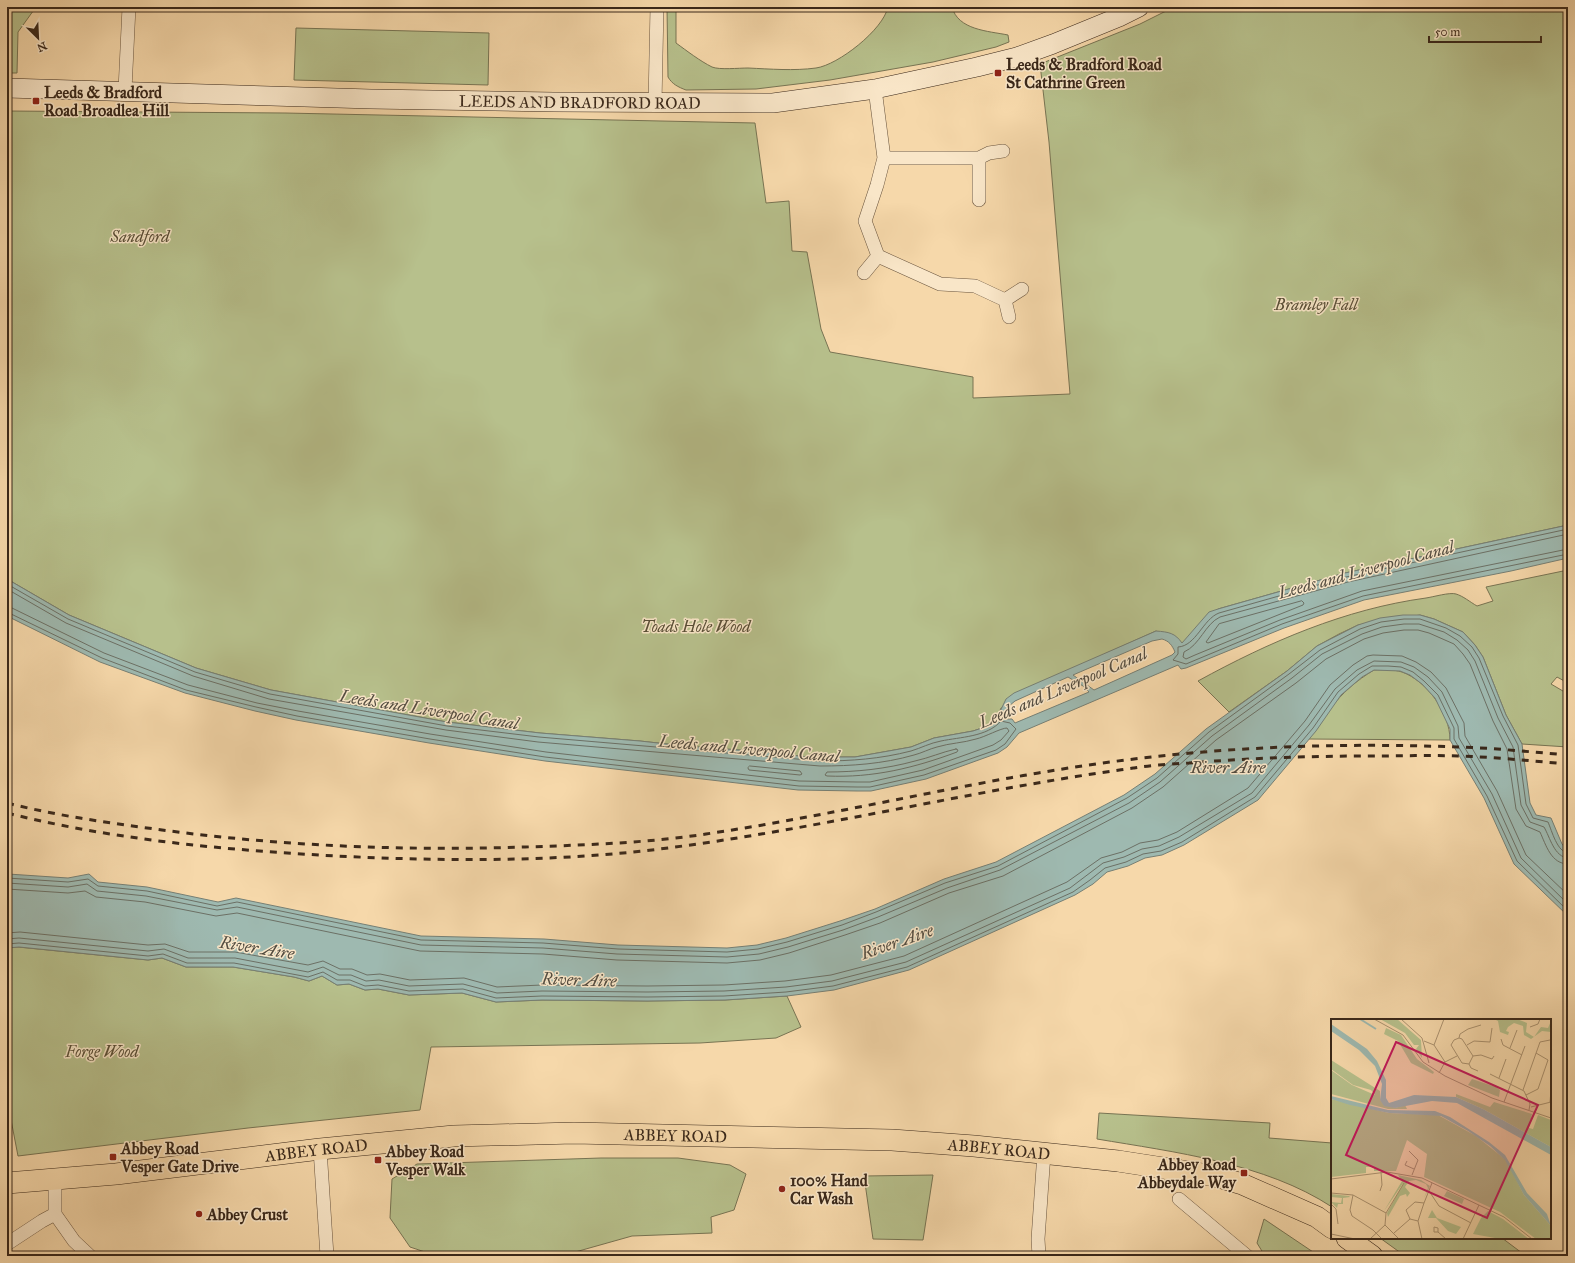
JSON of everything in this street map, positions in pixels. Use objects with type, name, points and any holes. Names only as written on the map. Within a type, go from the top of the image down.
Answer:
[{"type":"main road","name":"LEEDS AND BRADFORD ROAD","points":[[7,88],[84,91],[125,90],[379,99],[773,103],[875,90],[1017,57],[1119,17],[1139,7]]},
{"type":"main road","name":"ABBEY ROAD","points":[[7,1183],[116,1174],[320,1149],[454,1136],[574,1134],[915,1141],[1134,1163],[1215,1176],[1242,1184],[1317,1217],[1331,1227]]},
{"type":"main road","points":[[1348,1239],[1372,1256]]},
{"type":"street","points":[[125,90],[129,7]]},
{"type":"street","points":[[655,10],[655,103]]},
{"type":"street","points":[[875,90],[884,158],[877,186],[865,220],[878,256],[940,284],[976,286],[1005,300]]},
{"type":"street","points":[[884,158],[979,158],[989,153],[1004,151]]},
{"type":"street","points":[[979,158],[979,200]]},
{"type":"street","points":[[864,273],[878,256]]},
{"type":"street","points":[[1005,300],[1022,289]]},
{"type":"street","points":[[1005,300],[1009,317]]},
{"type":"street","points":[[320,1149],[327,1256]]},
{"type":"street","points":[[1039,1256],[1038,1239],[1044,1153]]},
{"type":"street","points":[[55,1179],[55,1214],[74,1241],[90,1256]]},
{"type":"street","points":[[1179,1199],[1247,1256]]},
{"type":"street","points":[[7,1244],[55,1214]]},
{"type":"green space","points":[[7,7],[36,7],[18,32],[17,73],[7,73]]},
{"type":"green space","points":[[667,7],[676,7],[676,43],[707,65],[719,68],[782,70],[816,68],[825,65],[847,53],[869,36],[878,26],[888,7],[952,7],[955,15],[960,21],[975,28],[1008,35],[1009,42],[996,47],[933,62],[830,80],[756,89],[686,90],[671,82],[668,77]]},
{"type":"green space","points":[[1174,7],[1262,7],[1265,11],[1272,7],[1568,7],[1568,525],[1345,573],[1218,609],[1182,644],[1156,631],[1107,653],[1001,708],[995,722],[988,726],[973,731],[934,738],[911,747],[855,757],[807,757],[766,752],[540,733],[447,722],[271,690],[196,668],[69,615],[7,579],[7,111],[285,113],[755,123],[766,203],[789,201],[792,251],[807,252],[821,329],[830,352],[973,377],[973,398],[1070,394],[1049,142],[1040,64],[1140,24]]},
{"type":"green space","points":[[296,28],[489,33],[488,85],[294,80]]},
{"type":"green space","points":[[1568,570],[1568,683],[1557,677],[1551,684],[1568,694],[1568,747],[1522,744],[1506,715],[1483,657],[1475,645],[1463,632],[1434,619],[1420,615],[1358,625],[1339,634],[1317,646],[1287,671],[1229,712],[1198,681],[1280,640],[1366,610],[1396,603],[1450,594],[1459,595],[1477,606],[1493,601],[1486,587]]},
{"type":"green space","points":[[1374,670],[1402,672],[1411,676],[1428,690],[1435,699],[1446,719],[1450,740],[1308,739],[1330,709],[1345,692]]},
{"type":"green space","name":"Forge Wood","points":[[18,947],[148,960],[162,958],[186,967],[233,967],[294,977],[309,981],[322,976],[337,985],[349,984],[365,990],[378,989],[409,995],[462,993],[496,1002],[542,1000],[725,1000],[787,996],[801,1027],[776,1038],[700,1043],[431,1047],[420,1110],[248,1128],[18,1156],[7,1099],[7,948]]},
{"type":"green space","points":[[1099,1113],[1270,1123],[1269,1138],[1331,1143],[1331,1206],[1306,1192],[1278,1180],[1218,1161],[1097,1139]]},
{"type":"green space","points":[[601,1158],[678,1158],[730,1165],[746,1174],[734,1210],[711,1217],[712,1233],[632,1236],[561,1256],[437,1256],[410,1247],[390,1218],[392,1179],[417,1164]]},
{"type":"green space","points":[[933,1175],[923,1240],[873,1239],[864,1176]]},
{"type":"green space","points":[[1264,1219],[1319,1256],[1265,1256],[1257,1243]]},
{"type":"green space","points":[[1381,1239],[1503,1239],[1526,1256],[1405,1256]]},
{"type":"water","name":"Leeds and Liverpool Canal","points":[[1568,525],[1568,558],[1511,571],[1364,600],[1284,628],[1186,668],[1181,669],[1178,665],[1019,733],[1007,747],[998,753],[926,779],[871,791],[798,790],[545,761],[296,720],[185,693],[100,662],[7,616],[7,579],[69,615],[196,668],[271,690],[447,722],[540,733],[766,752],[807,757],[855,757],[911,747],[934,738],[973,731],[988,726],[995,722],[1006,699],[1014,693],[1156,631],[1171,634],[1177,637],[1182,643],[1209,612],[1345,573]],"holes":[[[1162,639],[1173,647],[1175,652],[1172,655],[1094,690],[1073,675],[1152,641]],[[1068,677],[1083,686],[1089,692],[1015,723],[1012,719],[1005,719],[1009,706],[1015,701]]]},
{"type":"water","name":"River Aire","points":[[1403,615],[1420,615],[1434,619],[1463,632],[1475,645],[1483,657],[1506,715],[1522,744],[1530,803],[1536,815],[1551,818],[1562,844],[1568,851],[1568,916],[1514,864],[1484,798],[1450,740],[1450,729],[1435,698],[1422,684],[1410,675],[1400,671],[1374,670],[1362,677],[1341,695],[1316,731],[1258,800],[1184,845],[1162,855],[1145,858],[1128,866],[1107,872],[1093,884],[1075,895],[909,970],[834,990],[787,996],[725,1000],[542,1000],[496,1002],[462,993],[409,995],[378,989],[365,990],[349,984],[337,985],[322,976],[309,981],[294,977],[233,967],[186,967],[162,958],[148,960],[19,947],[7,948],[8,874],[68,878],[89,874],[98,882],[147,887],[218,902],[236,898],[421,936],[544,939],[618,945],[727,948],[757,945],[786,938],[875,909],[944,879],[996,862],[1124,795],[1155,774],[1206,729],[1287,671],[1317,646],[1358,625],[1380,618]]},
{"type":"railway","points":[[7,803],[45,812],[104,822],[253,840],[389,848],[525,847],[639,842],[706,834],[813,816],[1080,766],[1215,751],[1255,748],[1377,745],[1499,749],[1568,755]]},
{"type":"railway","points":[[7,813],[129,837],[253,851],[413,859],[528,859],[605,855],[705,843],[1073,777],[1155,765],[1325,756],[1458,756],[1568,764]]},
{"type":"place","name":"Leeds & Bradford Road St Cathrine Green","points":[[998,73]]},
{"type":"place","name":"Leeds & Bradford Road Broadlea Hill","points":[[36,101]]},
{"type":"place","name":"Abbey Road Vesper Gate Drive","points":[[113,1157]]},
{"type":"place","name":"Abbey Road Vesper Walk","points":[[378,1160]]},
{"type":"place","name":"Abbey Road Abbeydale Way","points":[[1244,1173]]},
{"type":"place","name":"100% Hand Car Wash","points":[[782,1189]]},
{"type":"place","name":"Abbey Crust","points":[[199,1214]]},
{"type":"park label","name":"Sandford","points":[[140,236]]},
{"type":"park label","name":"Bramley Fall","points":[[1316,304]]},
{"type":"park label","name":"Toads Hole Wood","points":[[696,626]]}]
